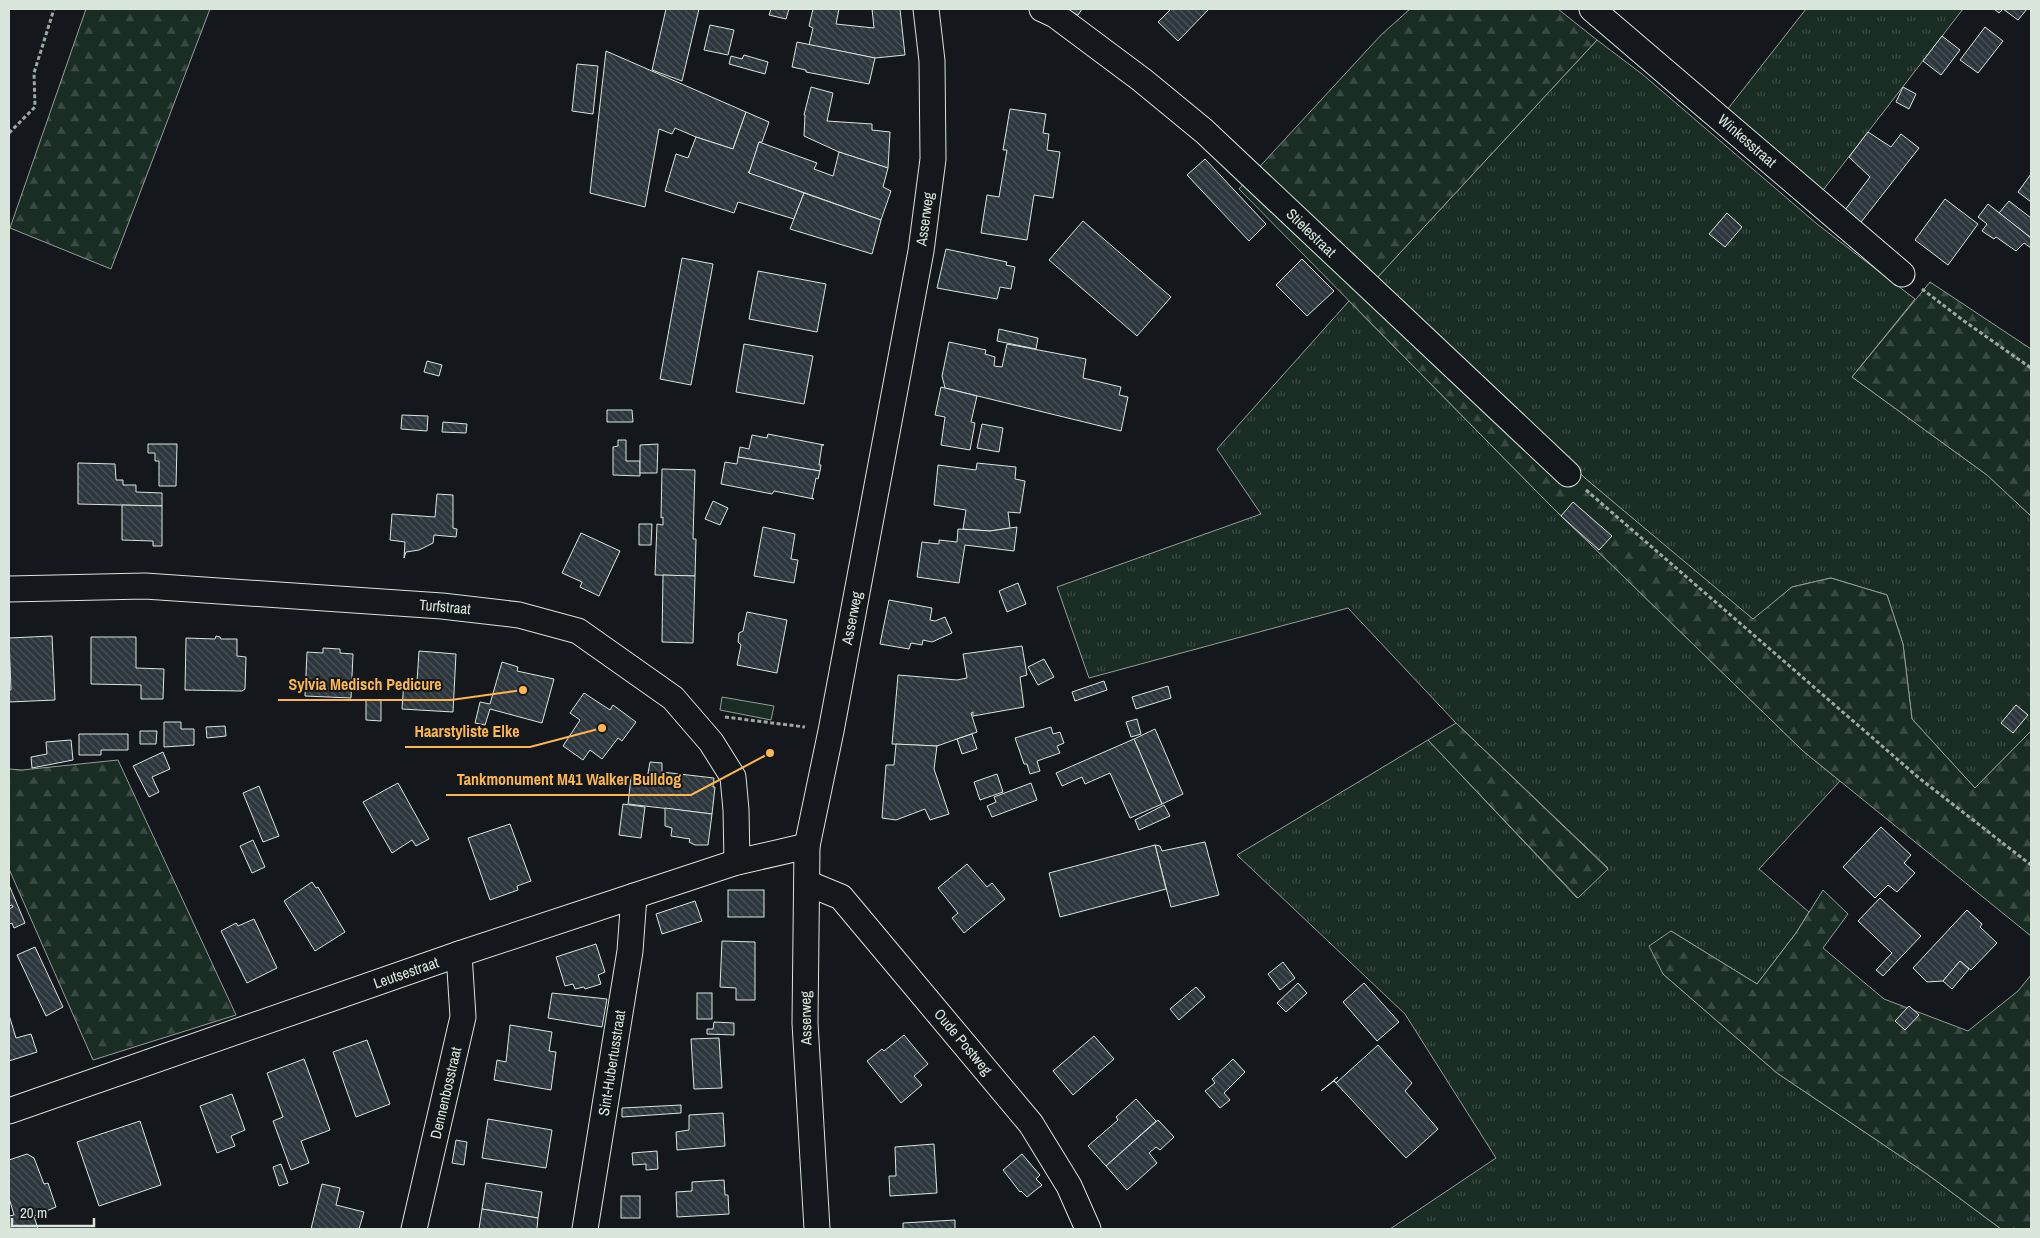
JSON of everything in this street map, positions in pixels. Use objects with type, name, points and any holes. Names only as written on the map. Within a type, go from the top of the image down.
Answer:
[{"type":"street","name":"Asserweg","points":[[817,1229],[805,1023],[807,846],[831,731],[920,261],[933,160],[932,61],[926,9]]},
{"type":"street","name":"Stielestraat","points":[[1042,9],[1055,15],[1142,80],[1204,131],[1568,474]]},
{"type":"street","name":"Winkesstraat","points":[[1592,9],[1902,274]]},
{"type":"street","name":"Turfstraat","points":[[9,589],[145,586],[442,606],[519,615],[578,631],[673,698],[711,742],[734,777],[737,862]]},
{"type":"street","name":"Leutsestraat","points":[[9,1111],[459,954],[737,862],[807,846]]},
{"type":"street","name":"Oude Postweg","points":[[807,883],[841,897],[1032,1124],[1069,1186],[1088,1229]]},
{"type":"street","name":"Sint-Hubertusstraat","points":[[585,1229],[630,951],[634,896]]},
{"type":"street","name":"Dennenbosstraat","points":[[414,1229],[463,1018],[459,954]]},
{"type":"path","points":[[9,133],[35,107],[34,73],[54,9]]},
{"type":"path","points":[[1902,274],[2031,368]]},
{"type":"path","points":[[1568,474],[1919,778],[2031,865]]},
{"type":"path","points":[[685,712],[831,731]]},
{"type":"green space","points":[[86,9],[210,9],[111,269],[10,228]]},
{"type":"green space","points":[[1410,9],[1558,9],[1597,40],[1375,280],[1586,479],[1753,619],[1792,587],[1831,578],[1887,595],[1903,644],[1912,719],[1975,788],[2031,731],[2031,936],[1803,751],[1550,505],[1239,189],[1381,35]]},
{"type":"green space","points":[[1806,9],[1963,9],[1820,194],[1727,110]]},
{"type":"green space","points":[[1597,40],[1642,74],[1817,224],[1915,299],[1852,377],[1987,475],[2031,516],[2031,731],[1975,788],[1912,719],[1903,644],[1887,595],[1831,578],[1792,587],[1753,620],[1586,479],[1375,280]]},
{"type":"green space","points":[[1930,282],[2031,349],[2031,516],[1987,475],[1852,377]]},
{"type":"green space","points":[[1349,301],[1550,505],[1803,751],[1840,781],[1759,869],[1809,912],[1796,933],[1757,984],[1671,931],[1663,974],[1777,1073],[1927,1174],[2001,1229],[1390,1229],[1496,1158],[1405,1014],[1237,855],[1428,740],[1577,898],[1608,868],[1456,723],[1348,608],[1089,678],[1057,587],[1261,514],[1217,449]]},
{"type":"green space","points":[[722,697],[774,706],[771,720],[720,710]]},
{"type":"green space","points":[[1456,723],[1608,869],[1578,898],[1428,740]]},
{"type":"green space","points":[[118,760],[236,1015],[93,1060],[9,869],[9,769],[22,770]]},
{"type":"green space","points":[[1823,890],[1848,914],[1823,948],[1884,999],[1968,1031],[2018,991],[2031,975],[2031,1229],[2001,1229],[1927,1174],[1777,1073],[1663,974],[1649,946],[1671,931],[1757,984],[1796,933]]},
{"type":"building","points":[[666,9],[699,9],[682,81],[652,70]]},
{"type":"building","points":[[771,9],[789,9],[786,19],[769,15]]},
{"type":"building","points":[[813,9],[839,9],[836,24],[874,28],[872,9],[900,9],[905,55],[875,58],[809,45],[813,28],[809,26]]},
{"type":"building","points":[[1065,9],[1082,9],[1078,15]]},
{"type":"building","points":[[1171,9],[1209,9],[1178,41],[1158,22]]},
{"type":"building","points":[[1994,9],[2003,9],[1999,13]]},
{"type":"building","points":[[2003,9],[2027,9],[2018,20]]},
{"type":"building","points":[[710,25],[734,30],[728,55],[704,50]]},
{"type":"building","points":[[1985,27],[2003,41],[1978,73],[1960,60]]},
{"type":"building","points":[[1942,36],[1960,50],[1941,75],[1923,61]]},
{"type":"building","points":[[797,42],[875,58],[869,84],[806,72],[806,70],[792,67]]},
{"type":"building","points":[[606,51],[746,112],[733,149],[675,128],[672,134],[659,129],[645,207],[590,193]]},
{"type":"building","points":[[744,55],[768,62],[765,74],[729,64],[731,56],[742,59]]},
{"type":"building","points":[[577,64],[598,66],[593,114],[572,111]]},
{"type":"building","points":[[811,87],[833,93],[827,121],[872,124],[872,130],[890,132],[888,168],[839,152],[804,136],[804,115]]},
{"type":"building","points":[[1903,87],[1916,94],[1909,109],[1896,102]]},
{"type":"building","points":[[1010,109],[1046,114],[1043,133],[1049,134],[1047,150],[1060,152],[1053,198],[1034,195],[1027,240],[981,233],[987,195],[999,197],[1007,150],[1003,150]]},
{"type":"building","points":[[746,112],[769,122],[748,172],[804,193],[794,219],[738,202],[734,213],[665,191],[676,154],[688,158],[696,137],[733,149]]},
{"type":"building","points":[[1868,132],[1891,147],[1901,134],[1919,148],[1858,226],[1842,214],[1870,177],[1849,157]]},
{"type":"building","points":[[759,142],[817,163],[814,169],[833,176],[839,152],[888,168],[883,187],[891,191],[881,220],[749,173]]},
{"type":"building","points":[[1205,159],[1266,224],[1249,241],[1187,175]]},
{"type":"building","points":[[2031,174],[2031,202],[2018,192]]},
{"type":"building","points":[[804,193],[881,220],[872,254],[790,229]]},
{"type":"building","points":[[1945,199],[1978,224],[1948,265],[1915,240]]},
{"type":"building","points":[[2009,201],[2031,218],[2031,238],[1999,213]]},
{"type":"building","points":[[1988,204],[2031,238],[2031,248],[2024,243],[2016,251],[1996,237],[1994,239],[1982,231],[1987,224],[1978,217]]},
{"type":"building","points":[[1727,213],[1742,227],[1725,247],[1709,234]]},
{"type":"building","points":[[1083,221],[1171,297],[1137,336],[1049,260]]},
{"type":"building","points":[[946,249],[1007,262],[1006,265],[1015,267],[1011,289],[1000,287],[997,299],[937,288]]},
{"type":"building","points":[[682,258],[713,264],[691,385],[660,379]]},
{"type":"building","points":[[1302,259],[1334,291],[1307,316],[1276,285]]},
{"type":"building","points":[[758,271],[826,284],[817,332],[749,319]]},
{"type":"building","points":[[999,329],[1038,338],[1036,349],[997,341]]},
{"type":"building","points":[[949,342],[986,350],[985,354],[995,357],[994,366],[1002,367],[1007,344],[1086,359],[1083,378],[1121,387],[1119,395],[1128,397],[1121,431],[945,388],[942,376]]},
{"type":"building","points":[[744,344],[813,356],[804,404],[736,392]]},
{"type":"building","points":[[427,361],[442,365],[439,376],[424,372]]},
{"type":"building","points":[[941,387],[977,396],[971,422],[975,423],[970,450],[941,445],[945,417],[935,415]]},
{"type":"building","points":[[607,410],[632,410],[633,422],[607,422]]},
{"type":"building","points":[[402,415],[428,416],[427,431],[401,429]]},
{"type":"building","points":[[443,422],[467,424],[466,433],[442,432]]},
{"type":"building","points":[[982,424],[1003,428],[999,452],[977,448]]},
{"type":"building","points":[[768,434],[824,445],[822,445],[820,471],[738,457],[740,447],[749,449],[752,435],[767,438]]},
{"type":"building","points":[[618,440],[626,440],[626,461],[640,461],[640,476],[613,475],[613,447],[618,446]]},
{"type":"building","points":[[148,444],[177,444],[176,486],[159,486],[159,461],[155,461],[155,453],[148,453]]},
{"type":"building","points":[[658,444],[657,473],[640,473],[640,445]]},
{"type":"building","points":[[738,457],[820,471],[818,479],[816,478],[812,498],[814,499],[774,491],[772,494],[721,484],[725,462],[737,464]]},
{"type":"building","points":[[78,463],[115,464],[116,480],[123,480],[123,485],[136,485],[136,492],[162,493],[162,506],[78,504]]},
{"type":"building","points":[[977,463],[1016,467],[1015,479],[1025,481],[1020,513],[1008,512],[1010,528],[990,531],[963,529],[966,510],[934,505],[938,465],[976,470]]},
{"type":"building","points":[[662,469],[695,470],[693,539],[696,539],[695,576],[655,575],[657,524],[663,525],[663,517],[661,518]]},
{"type":"building","points":[[437,494],[453,495],[453,528],[457,529],[456,537],[434,535],[433,543],[419,550],[406,552],[404,558],[405,542],[390,540],[392,514],[435,517]]},
{"type":"building","points":[[713,501],[728,508],[720,525],[705,519]]},
{"type":"building","points":[[1573,502],[1612,536],[1599,550],[1561,516]]},
{"type":"building","points":[[122,505],[162,506],[162,546],[153,546],[153,541],[122,540]]},
{"type":"building","points":[[639,524],[652,524],[651,545],[639,545]]},
{"type":"building","points":[[763,527],[795,534],[791,559],[798,560],[794,583],[754,576]]},
{"type":"building","points":[[1017,527],[1014,551],[965,545],[959,583],[917,577],[922,542],[939,544],[939,540],[957,542],[958,529],[990,531]]},
{"type":"building","points":[[581,533],[620,551],[599,596],[580,587],[582,582],[562,573]]},
{"type":"building","points":[[663,575],[695,576],[693,643],[662,642]]},
{"type":"building","points":[[1018,583],[1026,604],[1007,612],[999,591]]},
{"type":"building","points":[[889,600],[932,608],[930,620],[935,621],[945,617],[952,633],[932,642],[923,640],[922,645],[911,643],[909,649],[880,644]]},
{"type":"building","points":[[747,612],[787,620],[777,673],[737,665],[741,645],[738,642],[739,633],[743,631]]},
{"type":"building","points":[[52,636],[55,700],[9,702],[9,690],[11,690],[9,638]]},
{"type":"building","points":[[216,636],[221,639],[237,639],[237,656],[246,657],[245,689],[242,691],[185,690],[186,638],[215,639]]},
{"type":"building","points":[[91,637],[136,637],[136,668],[164,669],[163,699],[141,699],[141,685],[91,684]]},
{"type":"building","points":[[1022,646],[1027,675],[1020,677],[1024,707],[973,716],[973,712],[971,713],[977,732],[937,746],[892,744],[898,675],[957,680],[967,678],[963,654]]},
{"type":"building","points":[[323,648],[340,649],[340,653],[353,654],[351,698],[305,696],[307,652],[323,653]]},
{"type":"building","points":[[419,651],[456,654],[453,712],[402,709],[404,681],[417,682]]},
{"type":"building","points":[[1044,659],[1054,677],[1038,685],[1028,667]]},
{"type":"building","points":[[502,662],[518,667],[517,671],[554,679],[542,723],[490,709],[485,725],[475,723],[480,702],[490,704]]},
{"type":"building","points":[[1104,681],[1107,690],[1075,701],[1072,692]]},
{"type":"building","points":[[1168,686],[1171,698],[1136,709],[1132,697]]},
{"type":"building","points":[[584,693],[610,710],[613,705],[636,722],[622,741],[618,738],[602,759],[590,750],[583,760],[563,746],[580,720],[570,713]]},
{"type":"building","points":[[366,700],[381,700],[381,721],[366,720]]},
{"type":"building","points":[[2016,705],[2028,715],[2013,733],[2001,723]]},
{"type":"building","points":[[1137,719],[1141,734],[1131,737],[1126,722]]},
{"type":"building","points":[[164,722],[181,722],[181,729],[194,729],[194,745],[164,747]]},
{"type":"building","points":[[225,726],[226,736],[207,738],[206,727]]},
{"type":"building","points":[[1051,727],[1053,734],[1060,732],[1064,743],[1057,746],[1060,753],[1037,761],[1040,771],[1030,774],[1027,764],[1024,764],[1015,738]]},
{"type":"building","points":[[1155,729],[1183,794],[1162,804],[1134,739]]},
{"type":"building","points":[[140,731],[157,731],[156,744],[140,744]]},
{"type":"building","points":[[79,734],[128,734],[128,750],[101,750],[101,755],[79,755]]},
{"type":"building","points":[[972,734],[977,749],[962,754],[957,739]]},
{"type":"building","points":[[1134,739],[1162,804],[1130,818],[1110,773],[1085,784],[1082,777],[1062,786],[1056,773]]},
{"type":"building","points":[[71,740],[73,760],[32,768],[31,757],[47,754],[46,742]]},
{"type":"building","points":[[896,744],[937,746],[934,769],[949,814],[930,820],[925,809],[896,820],[882,818],[886,765],[894,765]]},
{"type":"building","points":[[163,752],[170,769],[152,777],[159,792],[149,797],[133,766]]},
{"type":"building","points":[[650,762],[662,763],[662,772],[714,778],[712,814],[628,804],[631,777],[647,779]]},
{"type":"building","points":[[997,774],[1003,792],[980,800],[974,782]]},
{"type":"building","points":[[398,783],[429,839],[416,846],[412,840],[392,853],[363,802]]},
{"type":"building","points":[[1031,783],[1037,800],[992,817],[987,806],[996,802],[994,797]]},
{"type":"building","points":[[259,786],[279,836],[263,842],[243,793]]},
{"type":"building","points":[[623,804],[645,807],[641,838],[619,835]]},
{"type":"building","points":[[1164,805],[1170,816],[1139,830],[1135,820]]},
{"type":"building","points":[[665,808],[712,814],[708,845],[695,845],[689,842],[690,839],[671,836],[672,828],[665,826]]},
{"type":"building","points":[[510,824],[531,881],[517,886],[518,890],[490,900],[468,838]]},
{"type":"building","points":[[1881,827],[1911,855],[1904,863],[1915,873],[1897,892],[1888,885],[1875,898],[1843,867]]},
{"type":"building","points":[[253,840],[265,867],[252,873],[240,846]]},
{"type":"building","points":[[1205,842],[1219,895],[1171,907],[1155,845],[1160,846],[1162,851]]},
{"type":"building","points":[[1155,845],[1166,889],[1060,917],[1049,873]]},
{"type":"building","points":[[967,864],[987,887],[992,883],[1005,899],[964,933],[952,918],[958,913],[938,888]]},
{"type":"building","points":[[312,882],[316,888],[318,887],[345,932],[315,951],[284,901]]},
{"type":"building","points":[[9,885],[25,923],[14,928],[12,923],[9,924],[9,909],[13,907],[12,905],[9,906]]},
{"type":"building","points":[[728,890],[764,890],[764,917],[728,917]]},
{"type":"building","points":[[1880,898],[1921,936],[1883,976],[1876,970],[1892,953],[1858,921]]},
{"type":"building","points":[[695,901],[702,921],[662,934],[656,914]]},
{"type":"building","points":[[1967,910],[1982,924],[1980,927],[1997,943],[1971,970],[1960,961],[1943,981],[1927,982],[1913,968]]},
{"type":"building","points":[[254,919],[277,968],[247,983],[221,931],[236,923],[238,926]]},
{"type":"building","points":[[722,941],[755,942],[755,1000],[736,1000],[736,988],[720,987]]},
{"type":"building","points":[[596,944],[605,972],[598,975],[601,984],[585,989],[584,987],[575,989],[573,984],[565,986],[556,957]]},
{"type":"building","points":[[35,947],[63,1007],[46,1016],[17,955]]},
{"type":"building","points":[[1960,961],[1969,969],[1952,989],[1943,981]]},
{"type":"building","points":[[1283,962],[1295,978],[1280,990],[1268,974]]},
{"type":"building","points":[[1298,983],[1307,993],[1286,1012],[1277,1003]]},
{"type":"building","points":[[1364,983],[1399,1022],[1377,1041],[1343,1002]]},
{"type":"building","points":[[1196,987],[1205,997],[1179,1020],[1170,1009]]},
{"type":"building","points":[[552,993],[607,999],[602,1027],[548,1018]]},
{"type":"building","points":[[697,993],[712,993],[712,1019],[697,1019]]},
{"type":"building","points":[[1909,1006],[1919,1015],[1905,1030],[1895,1021]]},
{"type":"building","points":[[9,1015],[16,1038],[31,1034],[37,1052],[9,1061]]},
{"type":"building","points":[[714,1022],[734,1023],[734,1035],[707,1034],[707,1029],[713,1029]]},
{"type":"building","points":[[510,1025],[552,1032],[549,1051],[556,1052],[551,1090],[494,1080],[497,1060],[506,1062]]},
{"type":"building","points":[[904,1035],[928,1064],[914,1076],[922,1085],[901,1103],[867,1061],[882,1049],[884,1051]]},
{"type":"building","points":[[1094,1036],[1114,1059],[1073,1095],[1053,1071]]},
{"type":"building","points":[[719,1038],[722,1088],[694,1089],[691,1039]]},
{"type":"building","points":[[367,1040],[390,1104],[356,1117],[333,1052]]},
{"type":"building","points":[[1378,1045],[1412,1083],[1405,1091],[1438,1129],[1406,1158],[1334,1081],[1321,1091],[1334,1080],[1336,1083]]},
{"type":"building","points":[[304,1059],[330,1130],[301,1141],[309,1163],[291,1170],[273,1121],[283,1117],[267,1073]]},
{"type":"building","points":[[1233,1059],[1245,1072],[1224,1093],[1230,1100],[1220,1108],[1205,1091],[1215,1083],[1212,1079]]},
{"type":"building","points":[[232,1094],[245,1130],[231,1136],[235,1146],[217,1153],[200,1106]]},
{"type":"building","points":[[1136,1099],[1156,1121],[1106,1166],[1088,1146],[1118,1120],[1116,1117]]},
{"type":"building","points":[[681,1105],[681,1113],[622,1117],[622,1108]]},
{"type":"building","points":[[723,1113],[725,1146],[677,1150],[676,1132],[689,1130],[689,1115]]},
{"type":"building","points":[[488,1119],[552,1130],[546,1168],[482,1158]]},
{"type":"building","points":[[1158,1120],[1174,1137],[1160,1150],[1156,1147],[1149,1153],[1157,1163],[1127,1190],[1106,1166]]},
{"type":"building","points":[[140,1121],[161,1185],[99,1206],[77,1142]]},
{"type":"building","points":[[456,1140],[467,1142],[464,1165],[452,1163]]},
{"type":"building","points":[[934,1144],[937,1193],[890,1196],[889,1176],[896,1176],[895,1147]]},
{"type":"building","points":[[657,1151],[658,1169],[646,1170],[646,1164],[633,1165],[632,1153]]},
{"type":"building","points":[[27,1154],[34,1158],[44,1184],[48,1183],[56,1207],[34,1216],[38,1229],[10,1229],[9,1216],[14,1215],[9,1198],[9,1160]]},
{"type":"building","points":[[1022,1154],[1040,1175],[1036,1179],[1042,1185],[1027,1197],[1020,1192],[1003,1170]]},
{"type":"building","points":[[281,1164],[288,1183],[279,1186],[273,1167]]},
{"type":"building","points":[[724,1180],[725,1195],[728,1195],[729,1214],[677,1217],[676,1192],[692,1191],[692,1182]]},
{"type":"building","points":[[486,1183],[542,1192],[538,1218],[482,1209]]},
{"type":"building","points":[[322,1184],[340,1188],[336,1205],[364,1212],[359,1229],[311,1229]]},
{"type":"building","points":[[621,1196],[640,1196],[640,1218],[621,1218]]},
{"type":"building","points":[[482,1209],[538,1218],[537,1229],[479,1229]]},
{"type":"building","points":[[955,1220],[955,1229],[903,1229],[903,1223]]},
{"type":"place","name":"Sylvia Medisch Pedicure","points":[[523,690]]},
{"type":"place","name":"Haarstyliste Elke","points":[[602,728]]},
{"type":"place","name":"Tankmonument M41 Walker Bulldog","points":[[770,753]]}]
